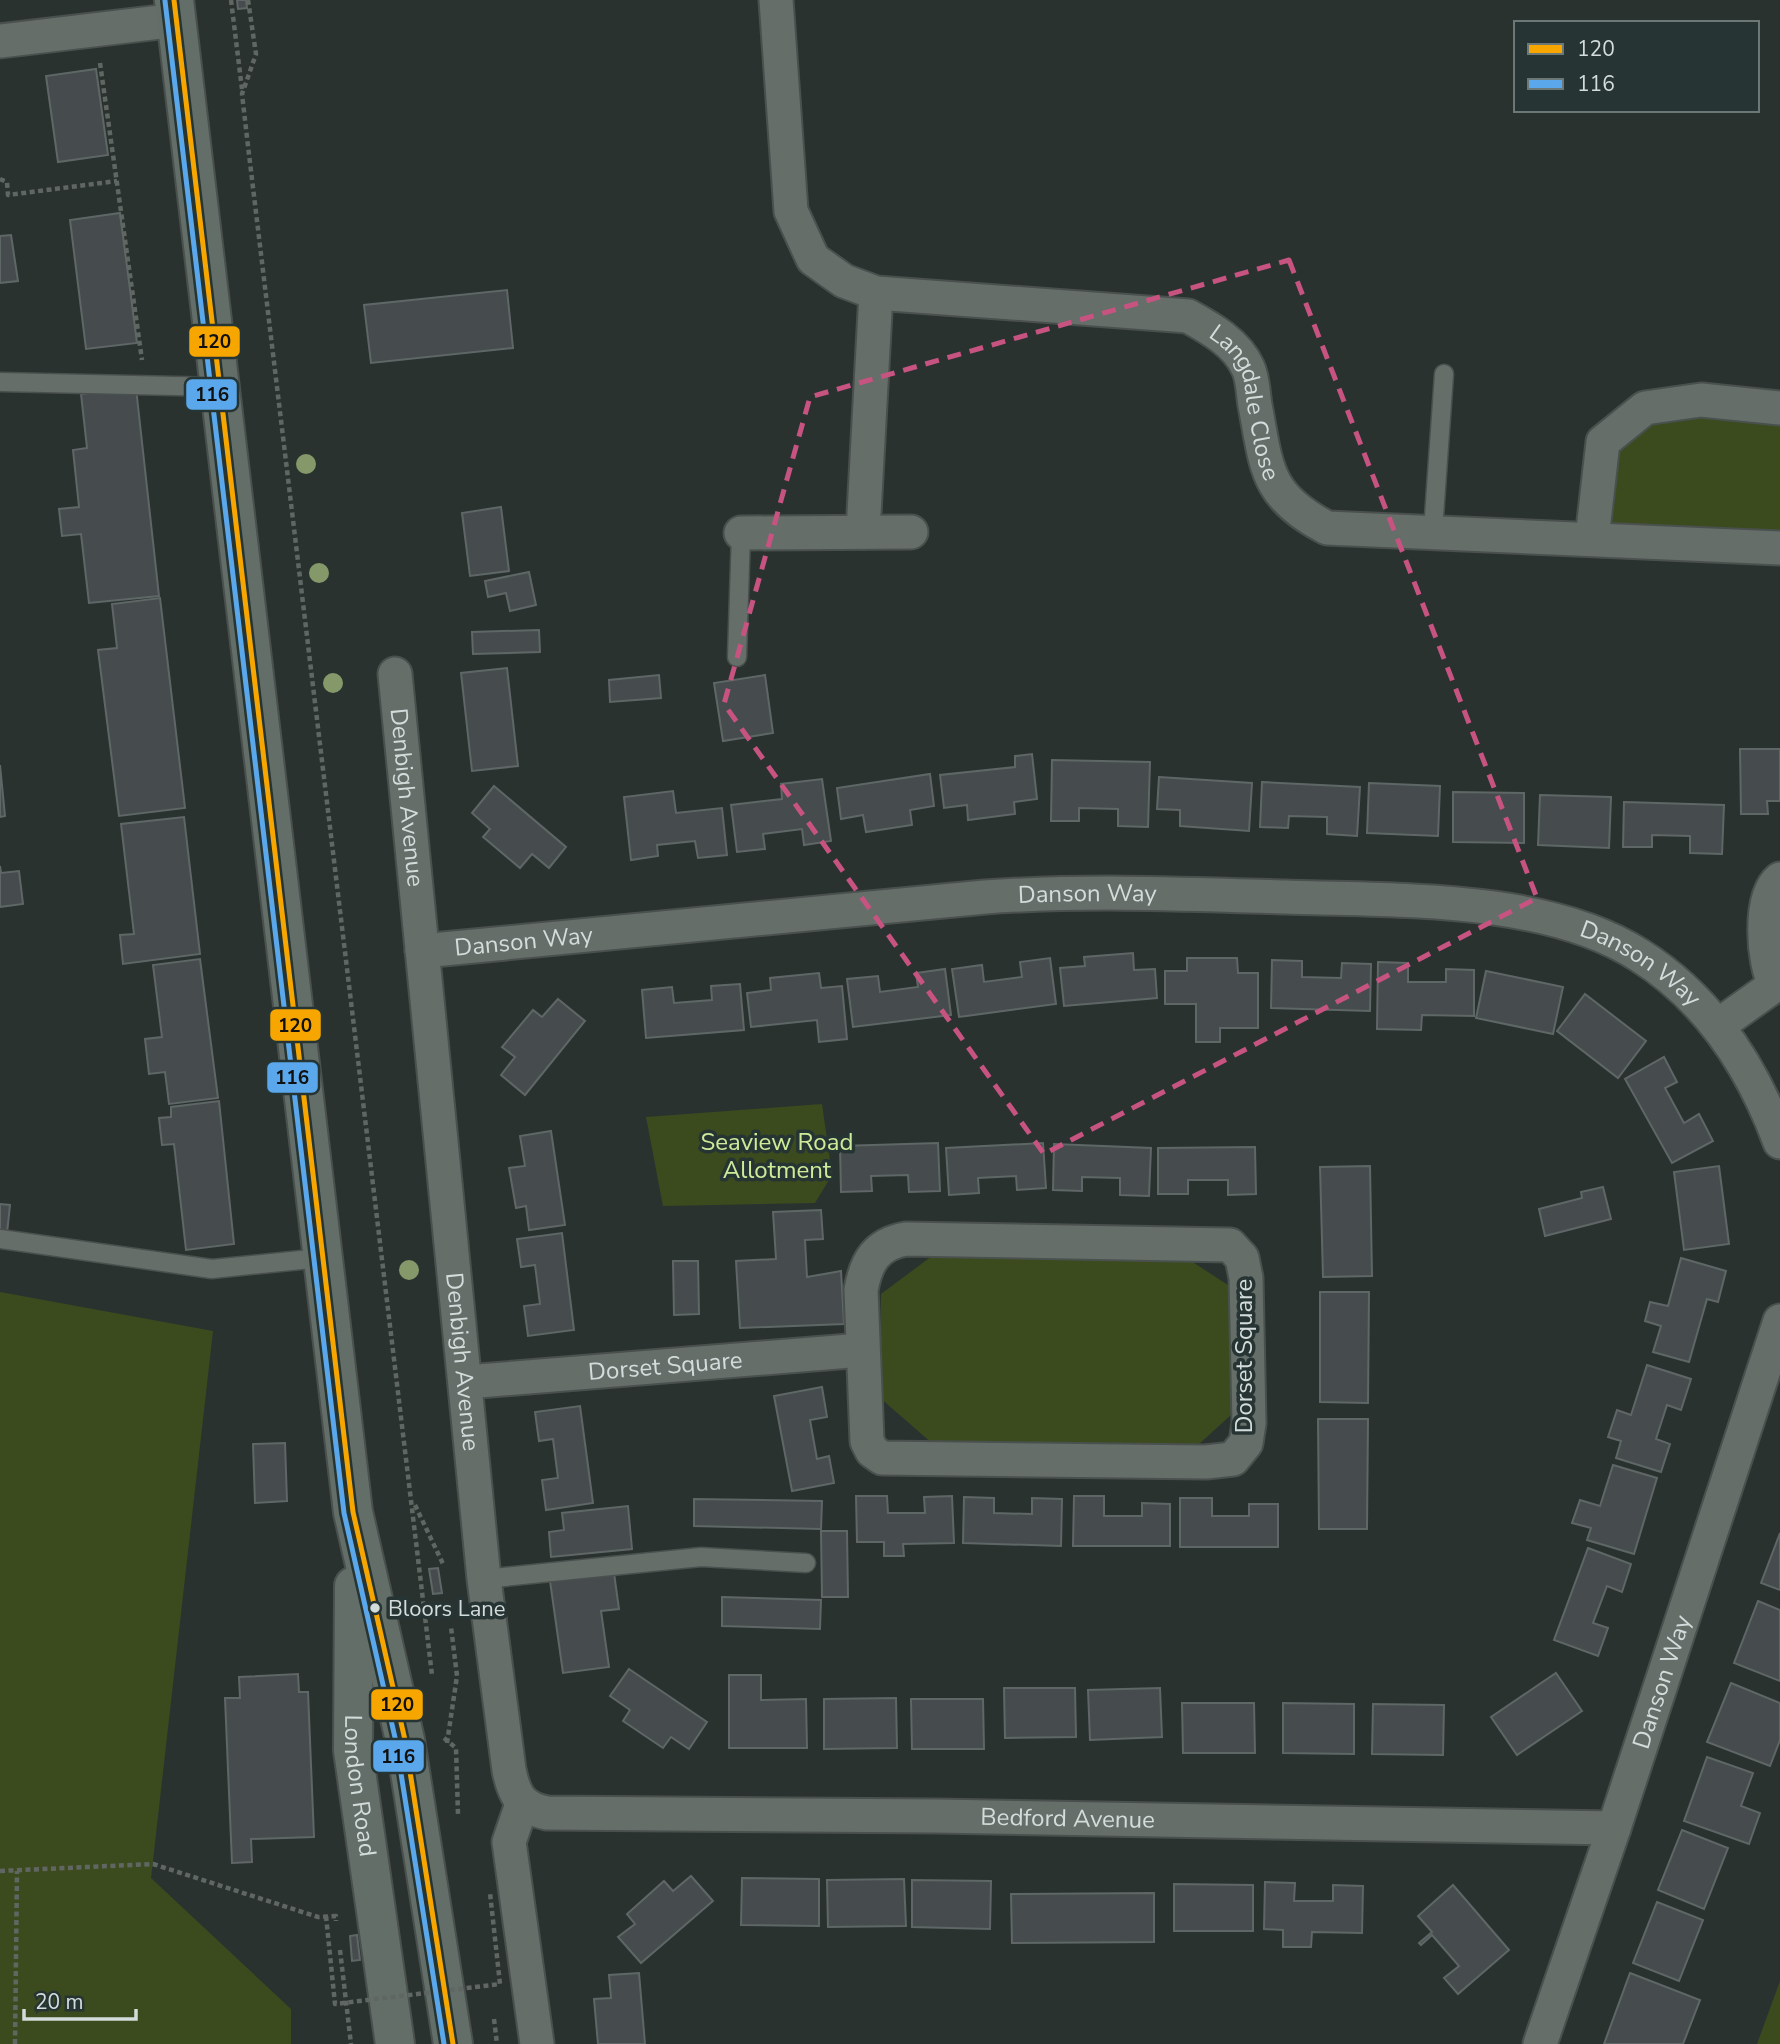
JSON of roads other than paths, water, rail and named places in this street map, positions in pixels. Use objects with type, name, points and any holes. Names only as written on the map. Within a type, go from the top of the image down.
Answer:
[{"type":"main road","name":"London Road","points":[[176,10],[321,1258],[355,1525],[405,1740],[453,2044]]},
{"type":"main road","name":"London Road","points":[[355,1525],[353,1750],[395,2044]]},
{"type":"street","name":"Langdale Close","points":[[776,0],[791,211],[813,259],[844,281],[876,293],[1188,316],[1220,333],[1248,367],[1265,461],[1276,489],[1297,512],[1327,528],[1780,548]]},
{"type":"street","points":[[0,41],[95,29],[176,10]]},
{"type":"street","points":[[863,532],[876,293]]},
{"type":"street","points":[[1592,540],[1603,442],[1646,408],[1701,400],[1780,408]]},
{"type":"street","points":[[741,533],[911,532]]},
{"type":"street","name":"Denbigh Avenue","points":[[395,674],[484,1579],[509,1770],[513,1790],[522,1804]]},
{"type":"street","name":"Danson Way","points":[[1718,1025],[1777,987],[1766,961],[1765,933],[1768,896],[1780,879]]},
{"type":"street","name":"Danson Way","points":[[422,951],[1076,891],[1426,904],[1517,911],[1560,920],[1601,936],[1639,954],[1682,987],[1718,1025],[1766,1104],[1780,1142]]},
{"type":"street","name":"Dorset Square","points":[[893,1241],[1230,1245],[1242,1258],[1246,1278],[1249,1423],[1246,1443],[1233,1459],[1206,1462],[882,1458],[872,1451],[867,1441],[862,1350],[861,1290],[865,1268],[873,1255],[893,1241]]},
{"type":"street","name":"Danson Way","points":[[1540,2044],[1614,1828],[1780,1321]]},
{"type":"street","name":"Dorset Square","points":[[466,1382],[862,1350]]},
{"type":"street","points":[[522,1804],[509,1842],[537,2044]]},
{"type":"street","name":"Bedford Avenue","points":[[522,1804],[547,1813],[951,1816],[1614,1828]]},
{"type":"lane","points":[[1433,531],[1444,374]]},
{"type":"lane","points":[[0,382],[220,387]]},
{"type":"lane","points":[[737,657],[741,533]]},
{"type":"lane","points":[[0,1239],[212,1269],[321,1258]]},
{"type":"lane","points":[[484,1579],[701,1557],[806,1563]]},
{"type":"place","name":"Bloors Lane","points":[[375,1608]]},
{"type":"park label","name":"Seaview Road Allotment","points":[[777,1156]]}]
